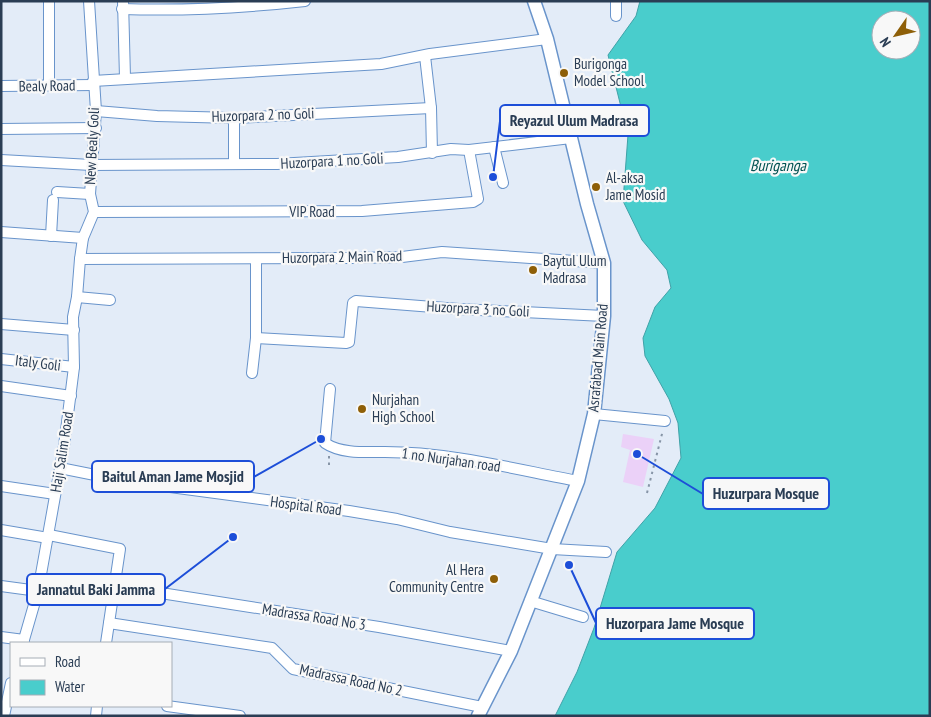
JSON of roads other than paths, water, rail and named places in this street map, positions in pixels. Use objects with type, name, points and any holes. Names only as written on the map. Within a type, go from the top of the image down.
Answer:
[{"type":"street","points":[[48,85],[49,1]]},
{"type":"street","name":"New Bealy Goli","points":[[89,1],[96,111],[90,194],[94,212]]},
{"type":"street","points":[[125,78],[122,5],[254,7],[304,1]]},
{"type":"street","name":"Asrafabad Main Road","points":[[480,711],[512,651],[578,480],[594,414],[604,316],[604,263],[547,39],[534,1]]},
{"type":"street","points":[[616,1],[616,16]]},
{"type":"street","points":[[93,83],[125,78],[381,64],[547,39]]},
{"type":"street","points":[[425,56],[431,108],[432,152]]},
{"type":"street","name":"Bealy Road","points":[[1,86],[93,83]]},
{"type":"street","name":"Huzorpara 2 no Goli","points":[[96,111],[157,116],[234,118],[431,108]]},
{"type":"street","points":[[234,118],[234,164]]},
{"type":"street","points":[[1,129],[96,128]]},
{"type":"street","name":"Huzorpara 1 no Goli","points":[[1,160],[91,164],[277,164],[379,158],[571,138]]},
{"type":"street","points":[[494,147],[503,183]]},
{"type":"street","name":"VIP Road","points":[[94,212],[362,212],[473,202],[478,199],[469,150]]},
{"type":"street","points":[[51,236],[55,196],[90,194]]},
{"type":"street","points":[[80,258],[83,238],[94,212]]},
{"type":"street","points":[[1,232],[83,238]]},
{"type":"street","name":"Huzorpara 2 Main Road","points":[[80,258],[256,259],[402,257],[442,252],[604,263]]},
{"type":"street","name":"Haji Salim Road","points":[[24,642],[38,590],[60,468],[74,367],[73,317],[77,297],[80,258]]},
{"type":"street","points":[[252,373],[256,338],[256,259]]},
{"type":"street","points":[[77,297],[110,300]]},
{"type":"street","name":"Huzorpara 3 no Goli","points":[[256,338],[349,342],[353,303],[356,301],[458,309],[604,316]]},
{"type":"street","points":[[1,324],[74,330]]},
{"type":"street","name":"Italy Goli","points":[[1,359],[74,367]]},
{"type":"street","points":[[1,386],[70,396]]},
{"type":"street","name":"1 no Nurjahan road","points":[[330,389],[325,443],[332,448],[363,452],[417,452],[578,480]]},
{"type":"street","points":[[594,414],[665,421]]},
{"type":"street","name":"Hospital Road","points":[[60,468],[144,484],[359,512],[450,532],[552,549],[606,552]]},
{"type":"street","points":[[1,486],[55,494]]},
{"type":"street","points":[[1,530],[120,549],[106,642]]},
{"type":"street","points":[[1,586],[38,590]]},
{"type":"street","name":"Madrassa Road No 3","points":[[116,586],[379,627],[512,651]]},
{"type":"street","points":[[530,601],[583,617]]},
{"type":"street","name":"Madrassa Road No 2","points":[[109,622],[272,648],[293,669],[480,711]]},
{"type":"street","points":[[1,637],[24,642]]},
{"type":"street","points":[[4,716],[10,688]]},
{"type":"street","points":[[172,707],[240,716]]},
{"type":"water","name":"Buriganga","points":[[640,1],[930,1],[930,716],[555,716],[577,672],[594,628],[617,552],[655,508],[681,458],[678,423],[669,399],[645,356],[643,338],[655,307],[671,288],[667,270],[642,240],[623,201],[628,135],[608,55],[636,16]]},
{"type":"place","name":"Burigonga Model School","points":[[564,73]]},
{"type":"place","name":"Reyazul Ulum Madrasa","points":[[493,177]]},
{"type":"place","name":"Al-aksa Jame Mosid","points":[[596,187]]},
{"type":"place","name":"Baytul Ulum Madrasa","points":[[533,270]]},
{"type":"place","name":"Nurjahan High School","points":[[362,409]]},
{"type":"place","name":"Baitul Aman Jame Mosjid","points":[[321,439]]},
{"type":"place","name":"Huzurpara Mosque","points":[[637,454]]},
{"type":"place","name":"Jannatul Baki Jamma","points":[[233,537]]},
{"type":"place","name":"Huzorpara Jame Mosque","points":[[569,565]]},
{"type":"place","name":"Al Hera Community Centre","points":[[494,579]]}]
